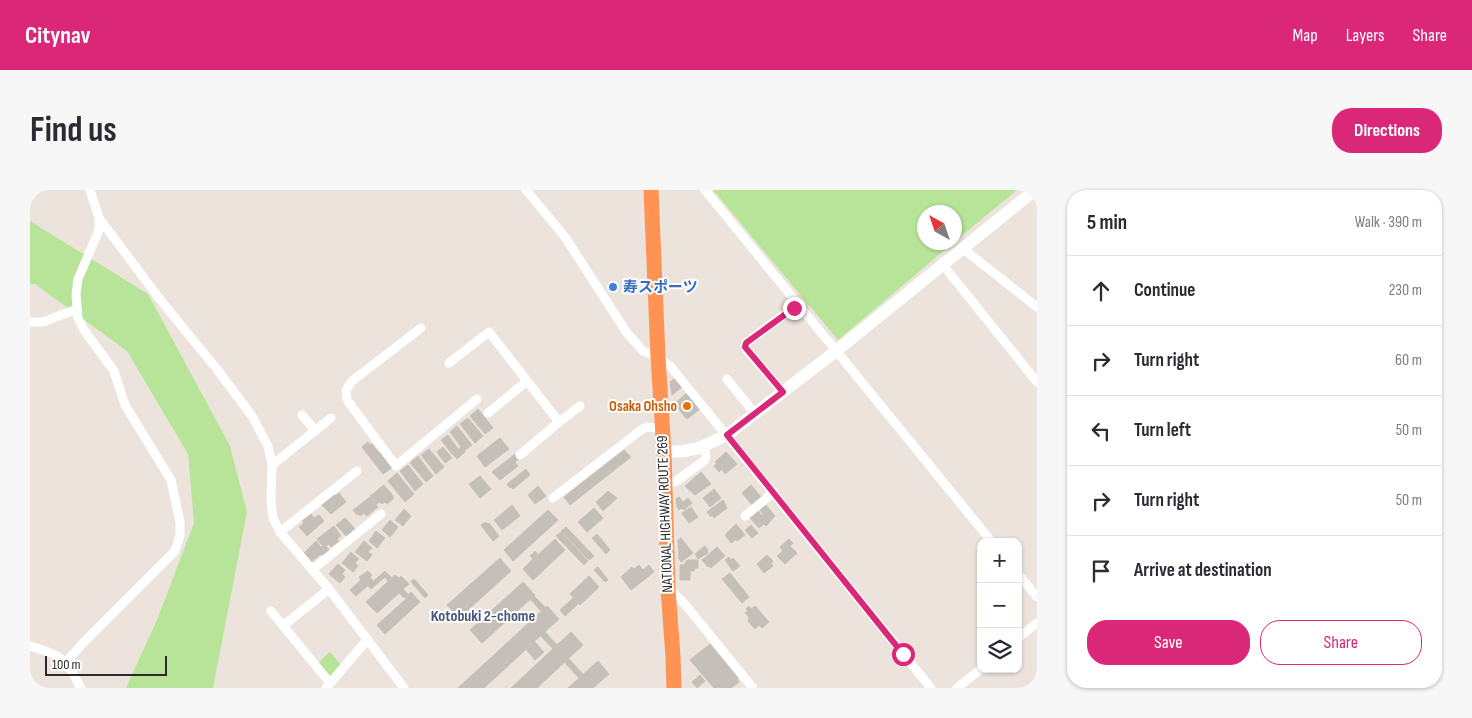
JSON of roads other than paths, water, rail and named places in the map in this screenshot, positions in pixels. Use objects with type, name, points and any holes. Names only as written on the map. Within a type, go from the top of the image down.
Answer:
[{"type":"highway","name":"NATIONAL HIGHWAY ROUTE 269","points":[[651,190],[674,688]]},
{"type":"street","points":[[66,662],[175,551],[180,536],[178,510],[171,480],[125,405],[114,371],[84,330],[78,318],[76,294],[78,278],[99,230],[99,218],[90,190]]},
{"type":"street","points":[[526,190],[565,237],[627,333],[643,350],[658,356],[671,367],[931,688]]},
{"type":"street","points":[[705,190],[989,538]]},
{"type":"street","points":[[1035,190],[962,248],[1037,307]]},
{"type":"street","points":[[99,218],[162,302],[252,416],[268,446],[272,465],[271,501],[273,518],[280,532],[329,589],[404,688]]},
{"type":"street","points":[[664,452],[684,451],[704,446],[727,435],[836,351],[960,250]]},
{"type":"street","points":[[943,264],[1037,382]]},
{"type":"street","points":[[783,392],[746,349],[746,343],[798,304]]},
{"type":"street","points":[[30,322],[43,322],[76,309]]},
{"type":"street","points":[[422,328],[352,381],[346,390],[347,400],[396,466],[477,400]]},
{"type":"street","points":[[449,363],[489,332],[559,422]]},
{"type":"street","points":[[727,379],[754,414]]},
{"type":"street","points":[[488,413],[527,381]]},
{"type":"street","points":[[520,455],[580,406]]},
{"type":"street","points":[[302,415],[315,430]]},
{"type":"street","points":[[272,465],[331,418]]},
{"type":"street","points":[[553,498],[641,430],[646,427],[662,428]]},
{"type":"street","points":[[665,484],[675,482],[704,460],[706,456],[704,446]]},
{"type":"street","points":[[280,532],[357,471]]},
{"type":"street","points":[[745,516],[774,492]]},
{"type":"street","points":[[312,570],[381,514]]},
{"type":"street","points":[[1022,579],[1037,597]]},
{"type":"street","points":[[283,626],[329,589]]},
{"type":"street","points":[[668,589],[683,602],[753,688]]},
{"type":"street","points":[[271,611],[328,686],[367,640]]},
{"type":"street","points":[[1022,635],[1037,623]]},
{"type":"street","points":[[30,646],[48,651],[66,662],[82,688]]},
{"type":"street","points":[[957,688],[977,672]]},
{"type":"place","name":"寿スポーツ","points":[[613,287]]},
{"type":"place","name":"Osaka Ohsho","points":[[687,406]]},
{"type":"district","name":"Kotobuki 2-chome","points":[[483,616]]}]
